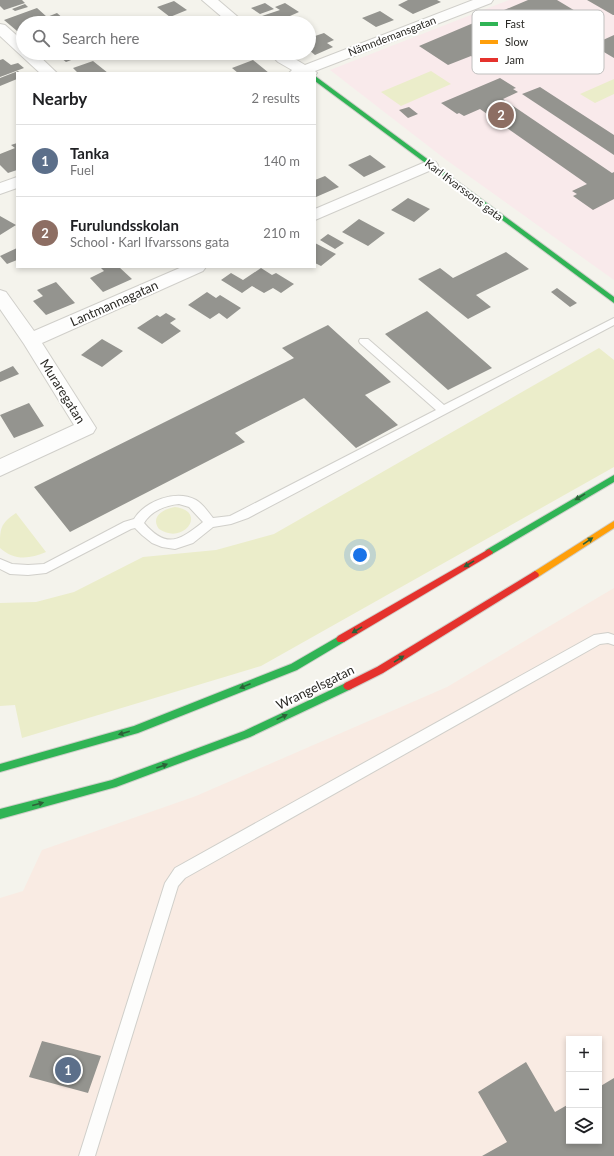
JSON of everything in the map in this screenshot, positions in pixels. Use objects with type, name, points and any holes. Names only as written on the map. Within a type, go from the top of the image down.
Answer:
[{"type":"main road","name":"Karl Ifvarssons gata","points":[[316,80],[614,301]]},
{"type":"main road","name":"Wrangelsgatan","points":[[0,768],[135,730],[294,667],[614,478]]},
{"type":"main road","name":"Wrangelsgatan","points":[[0,814],[112,784],[254,731],[380,670],[562,559],[614,524]]},
{"type":"street","points":[[209,0],[229,16]]},
{"type":"street","name":"Nämndemansgatan","points":[[308,72],[486,0]]},
{"type":"street","points":[[0,28],[16,43]]},
{"type":"street","points":[[35,60],[48,72]]},
{"type":"street","name":"Karl Ifvarssons gata","points":[[285,60],[304,72]]},
{"type":"street","points":[[316,215],[430,165]]},
{"type":"street","points":[[0,189],[16,182]]},
{"type":"street","name":"Lantmannagatan","points":[[31,340],[195,268]]},
{"type":"street","name":"Muraregatan","points":[[0,296],[31,340],[86,428],[0,468]]},
{"type":"lane","points":[[138,523],[149,536],[159,541],[181,543],[210,523],[231,520],[244,515],[614,321]]},
{"type":"lane","points":[[364,341],[443,410]]},
{"type":"lane","points":[[0,564],[10,569],[28,570],[46,568],[128,525],[138,523],[144,513],[167,502],[180,500],[191,502],[210,523]]},
{"type":"lane","points":[[87,1156],[172,883],[180,873],[591,642],[598,639],[608,638],[614,640]]},
{"type":"shaded area","points":[[509,0],[614,0],[614,280],[445,159],[330,70],[472,14],[472,74],[604,74],[604,10],[483,10]]},
{"type":"shaded area","points":[[614,588],[614,1156],[0,1156],[0,898],[23,891],[42,850],[196,796],[447,687]]},
{"type":"green space","points":[[431,71],[451,84],[401,106],[381,92]]},
{"type":"green space","points":[[614,79],[614,94],[595,103],[580,94]]},
{"type":"green space","points":[[599,348],[614,360],[614,467],[261,666],[22,738],[15,705],[0,706],[0,603],[36,602],[74,592],[143,557],[216,550],[274,534]]},
{"type":"green space","points":[[175,507],[185,510],[190,515],[191,520],[189,526],[184,531],[177,533],[168,533],[159,529],[156,521],[159,514]]},
{"type":"green space","points":[[16,513],[46,552],[22,558],[11,555],[0,548],[2,527],[7,520]]},
{"type":"building","points":[[0,0],[22,0],[25,3],[4,10],[0,6]]},
{"type":"building","points":[[408,0],[437,0],[441,2],[413,14],[398,5]]},
{"type":"building","points":[[528,0],[557,0],[574,10],[504,10]]},
{"type":"building","points":[[587,0],[614,0],[614,15],[613,15]]},
{"type":"building","points":[[174,1],[187,10],[169,16],[157,7]]},
{"type":"building","points":[[265,3],[274,9],[260,14],[251,8]]},
{"type":"building","points":[[285,3],[299,12],[290,16],[262,16],[280,10],[275,7]]},
{"type":"building","points":[[25,4],[28,7],[15,11],[12,9]]},
{"type":"building","points":[[37,8],[46,16],[16,16],[16,30],[4,20]]},
{"type":"building","points":[[380,11],[394,20],[376,27],[362,18]]},
{"type":"building","points":[[57,13],[60,16],[50,16]]},
{"type":"building","points":[[472,24],[472,57],[448,65],[419,46]]},
{"type":"building","points":[[324,33],[334,40],[327,43],[333,47],[316,55],[316,36]]},
{"type":"building","points":[[614,35],[614,58],[604,52],[604,40]]},
{"type":"building","points":[[3,59],[11,65],[18,63],[24,68],[0,77],[0,60]]},
{"type":"building","points":[[253,60],[268,72],[237,72],[232,68]]},
{"type":"building","points":[[93,61],[107,72],[77,72],[73,68]]},
{"type":"building","points":[[18,71],[19,72],[16,72],[16,79],[0,86],[0,78]]},
{"type":"building","points":[[500,78],[516,88],[513,89],[518,92],[503,99],[612,173],[614,172],[614,199],[593,210],[573,196],[577,194],[572,191],[587,184],[480,109],[464,116],[459,113],[457,114],[441,103]]},
{"type":"building","points":[[540,87],[614,135],[614,155],[522,94]]},
{"type":"building","points":[[409,107],[418,114],[408,118],[399,110]]},
{"type":"building","points":[[16,143],[16,170],[8,173],[0,165],[0,154],[15,148],[11,145]]},
{"type":"building","points":[[370,155],[386,167],[364,177],[348,165]]},
{"type":"building","points":[[325,176],[339,187],[316,197],[316,180]]},
{"type":"building","points":[[408,198],[430,209],[414,222],[391,210]]},
{"type":"building","points":[[0,216],[16,225],[0,235]]},
{"type":"building","points":[[359,219],[385,233],[368,246],[342,232]]},
{"type":"building","points":[[328,234],[344,243],[335,249],[320,240]]},
{"type":"building","points":[[316,244],[336,254],[321,266],[316,264]]},
{"type":"building","points":[[16,248],[16,260],[7,264],[0,256]]},
{"type":"building","points":[[506,252],[529,269],[476,295],[491,307],[468,319],[418,279],[440,268],[453,278]]},
{"type":"building","points":[[101,268],[120,268],[132,279],[103,292],[90,278],[104,271]]},
{"type":"building","points":[[261,268],[272,275],[276,273],[294,284],[281,293],[273,288],[264,293],[252,286],[242,293],[221,280],[231,273],[243,280]]},
{"type":"building","points":[[56,282],[75,303],[46,315],[33,301],[43,296],[37,290]]},
{"type":"building","points":[[557,288],[577,303],[570,307],[551,292]]},
{"type":"building","points":[[207,292],[216,298],[220,295],[241,308],[227,319],[219,313],[210,319],[188,305]]},
{"type":"building","points":[[427,311],[492,368],[448,390],[385,334]]},
{"type":"building","points":[[166,313],[176,319],[170,323],[181,331],[162,344],[137,328],[157,315],[160,317]]},
{"type":"building","points":[[328,325],[391,382],[365,395],[398,425],[356,448],[304,398],[235,433],[245,442],[70,532],[34,487],[294,358],[282,348]]},
{"type":"building","points":[[102,339],[123,351],[102,367],[81,355]]},
{"type":"building","points":[[13,366],[19,374],[0,382],[0,372]]},
{"type":"building","points":[[29,403],[44,426],[14,438],[0,415]]},
{"type":"building","points":[[42,1041],[101,1056],[88,1093],[29,1077]]},
{"type":"building","points":[[526,1062],[555,1112],[566,1106],[566,1144],[602,1144],[602,1085],[614,1078],[614,1156],[482,1156],[507,1142],[478,1092]]},
{"type":"traffic: fast","points":[[316,79],[614,301]]},
{"type":"traffic: fast","points":[[489,552],[614,478]]},
{"type":"traffic: fast","points":[[0,768],[135,730],[294,667],[341,639]]},
{"type":"traffic: fast","points":[[0,814],[112,784],[247,734],[348,686]]},
{"type":"traffic: slow","points":[[535,575],[614,524]]},
{"type":"traffic: jam","points":[[341,639],[489,552]]},
{"type":"traffic: jam","points":[[348,686],[380,670],[535,575]]},
{"type":"place","name":"Furulundsskolan","points":[[501,115]]},
{"type":"place","name":"Tanka","points":[[68,1070]]}]
